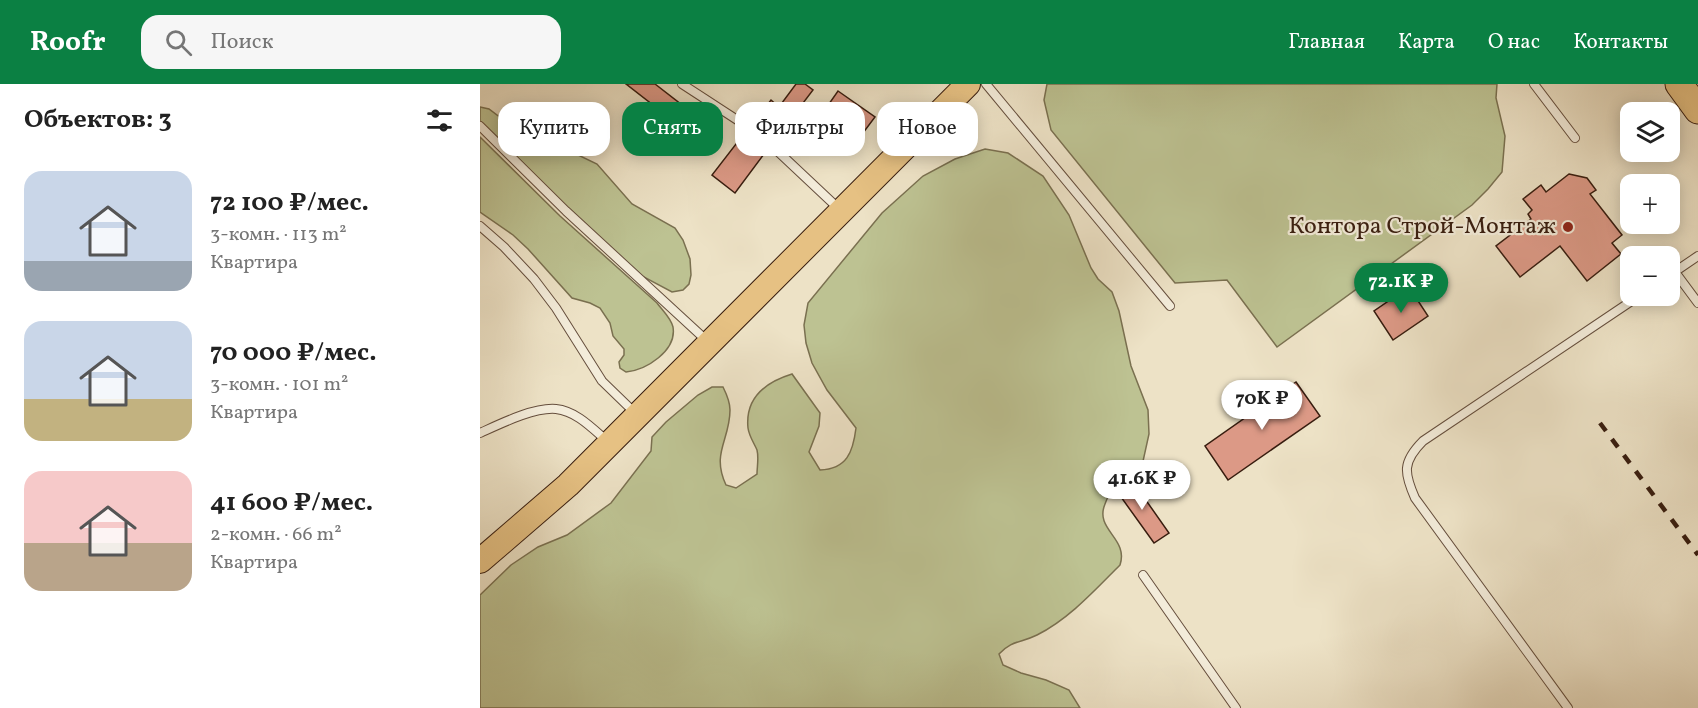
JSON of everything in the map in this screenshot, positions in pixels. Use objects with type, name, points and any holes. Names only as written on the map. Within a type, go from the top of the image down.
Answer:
[{"type":"highway","points":[[1679,84],[1698,110]]},
{"type":"main road","points":[[480,561],[568,485],[610,444],[968,84]]},
{"type":"lane","points":[[682,84],[748,127],[771,145],[842,211]]},
{"type":"lane","points":[[986,84],[1170,306]]},
{"type":"lane","points":[[1533,84],[1575,138]]},
{"type":"lane","points":[[480,126],[566,211],[710,343]]},
{"type":"lane","points":[[480,226],[504,247],[534,279],[556,308],[603,381],[638,416]]},
{"type":"lane","points":[[1680,268],[1698,256]]},
{"type":"lane","points":[[1680,282],[1698,303]]},
{"type":"lane","points":[[1568,708],[1415,498],[1407,478],[1406,467],[1413,451],[1423,441],[1625,306]]},
{"type":"lane","points":[[480,433],[510,420],[555,409],[571,414],[587,423],[610,444]]},
{"type":"lane","points":[[1143,575],[1236,708]]},
{"type":"green space","points":[[1047,84],[1497,84],[1496,98],[1505,136],[1502,172],[1472,205],[1277,347],[1227,280],[1175,283],[1051,130],[1044,100]]},
{"type":"green space","points":[[480,107],[489,109],[498,116],[498,139],[480,121]]},
{"type":"green space","points":[[480,137],[560,216],[657,303],[673,327],[673,336],[665,351],[642,368],[626,372],[620,368],[619,362],[624,355],[624,349],[613,336],[610,323],[600,308],[572,298],[528,249],[513,235],[480,212]]},
{"type":"green space","points":[[985,149],[1008,153],[1043,176],[1069,215],[1091,268],[1098,279],[1112,292],[1119,311],[1131,366],[1148,410],[1149,434],[1140,475],[1138,478],[1131,477],[1111,493],[1106,500],[1103,513],[1107,528],[1120,548],[1120,565],[1060,621],[1037,635],[1008,646],[999,654],[1003,665],[1069,690],[1080,708],[480,708],[480,595],[511,565],[538,547],[567,535],[611,503],[651,451],[652,437],[698,395],[712,387],[723,387],[728,398],[729,421],[720,464],[726,485],[736,488],[757,474],[757,450],[748,428],[750,408],[759,393],[766,387],[792,374],[820,413],[819,426],[809,452],[820,470],[837,466],[847,458],[853,445],[856,428],[827,390],[812,363],[804,325],[808,303],[882,213],[923,176],[955,159],[964,156],[978,156],[978,151]]},
{"type":"green space","points":[[515,156],[580,156],[597,164],[632,204],[675,228],[683,240],[690,259],[689,284],[683,290],[672,292],[640,275]]},
{"type":"building","points":[[626,84],[655,84],[678,102],[649,102]]},
{"type":"building","points":[[796,84],[805,84],[813,90],[804,102],[783,102]]},
{"type":"building","points":[[838,91],[854,102],[830,102]]},
{"type":"building","points":[[865,110],[875,117],[865,130]]},
{"type":"building","points":[[735,145],[735,156],[763,156],[735,193],[712,175]]},
{"type":"building","name":"Контора Строй-Монтаж","points":[[1569,174],[1587,178],[1596,190],[1590,194],[1622,235],[1612,243],[1620,255],[1587,281],[1560,246],[1520,277],[1496,246],[1531,219],[1528,214],[1532,210],[1523,199],[1541,185],[1546,192]]},
{"type":"building","points":[[1409,287],[1428,316],[1393,340],[1374,311]]},
{"type":"building","points":[[1296,382],[1320,416],[1228,480],[1205,446]]},
{"type":"building","points":[[1131,479],[1169,533],[1154,543],[1116,490]]},
{"type":"railway","points":[[1600,423],[1698,555]]},
{"type":"place","name":"Контора Строй-Монтаж","points":[[1568,227]]}]
